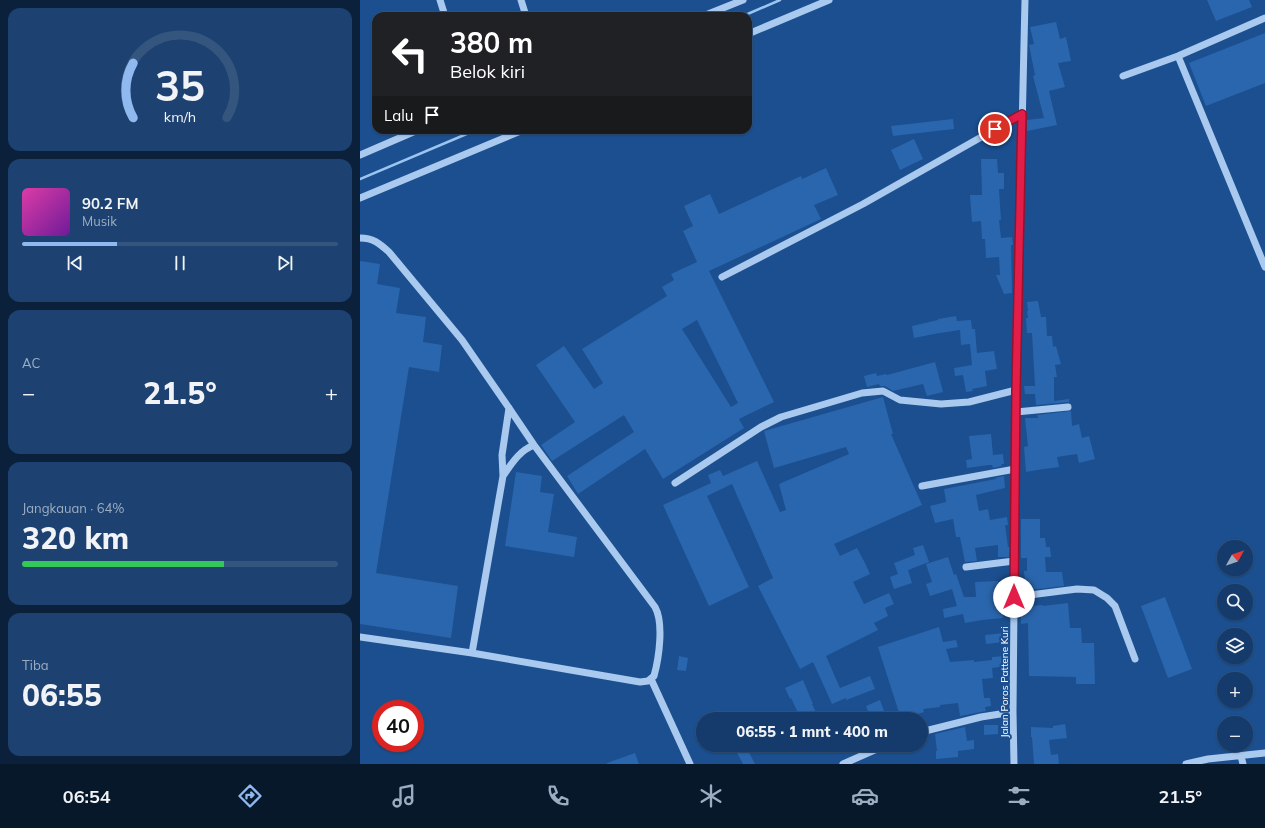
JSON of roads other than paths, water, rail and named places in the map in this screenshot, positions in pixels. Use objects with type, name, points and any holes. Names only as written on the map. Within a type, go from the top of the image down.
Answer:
[{"type":"street","points":[[440,0],[444,12]]},
{"type":"street","points":[[521,0],[525,12]]},
{"type":"street","points":[[713,12],[743,0]]},
{"type":"street","points":[[752,32],[829,0]]},
{"type":"street","name":"Jalan Poros Pattene Kuri","points":[[1014,764],[1013,712],[1016,390],[1025,0]]},
{"type":"street","points":[[1123,76],[1178,56],[1265,18]]},
{"type":"street","points":[[1178,56],[1265,266]]},
{"type":"street","points":[[722,277],[863,204],[1022,114]]},
{"type":"street","points":[[360,155],[409,134]]},
{"type":"street","points":[[360,198],[514,134]]},
{"type":"street","points":[[360,238],[369,238],[378,242],[389,252],[462,340],[534,445],[658,612],[660,618],[655,674],[651,679],[640,682],[472,653],[360,636]]},
{"type":"street","points":[[675,483],[761,427],[781,417],[862,393],[878,390],[900,400],[941,404],[969,402],[1016,390]]},
{"type":"street","points":[[1016,412],[1068,407]]},
{"type":"street","points":[[472,653],[503,476],[502,455],[510,408]]},
{"type":"street","points":[[503,476],[515,458],[526,449],[534,445]]},
{"type":"street","points":[[922,486],[1015,469]]},
{"type":"street","points":[[966,567],[1014,561]]},
{"type":"street","points":[[1014,597],[1077,589],[1094,590],[1114,606],[1135,659]]},
{"type":"street","points":[[651,679],[690,764]]},
{"type":"street","points":[[928,730],[982,717],[1013,712]]},
{"type":"street","points":[[843,764],[870,752]]},
{"type":"street","points":[[1186,764],[1208,759],[1265,753]]},
{"type":"street","points":[[1241,756],[1243,764]]},
{"type":"waterway","points":[[752,12],[780,0]]},
{"type":"waterway","points":[[360,179],[467,134]]}]
